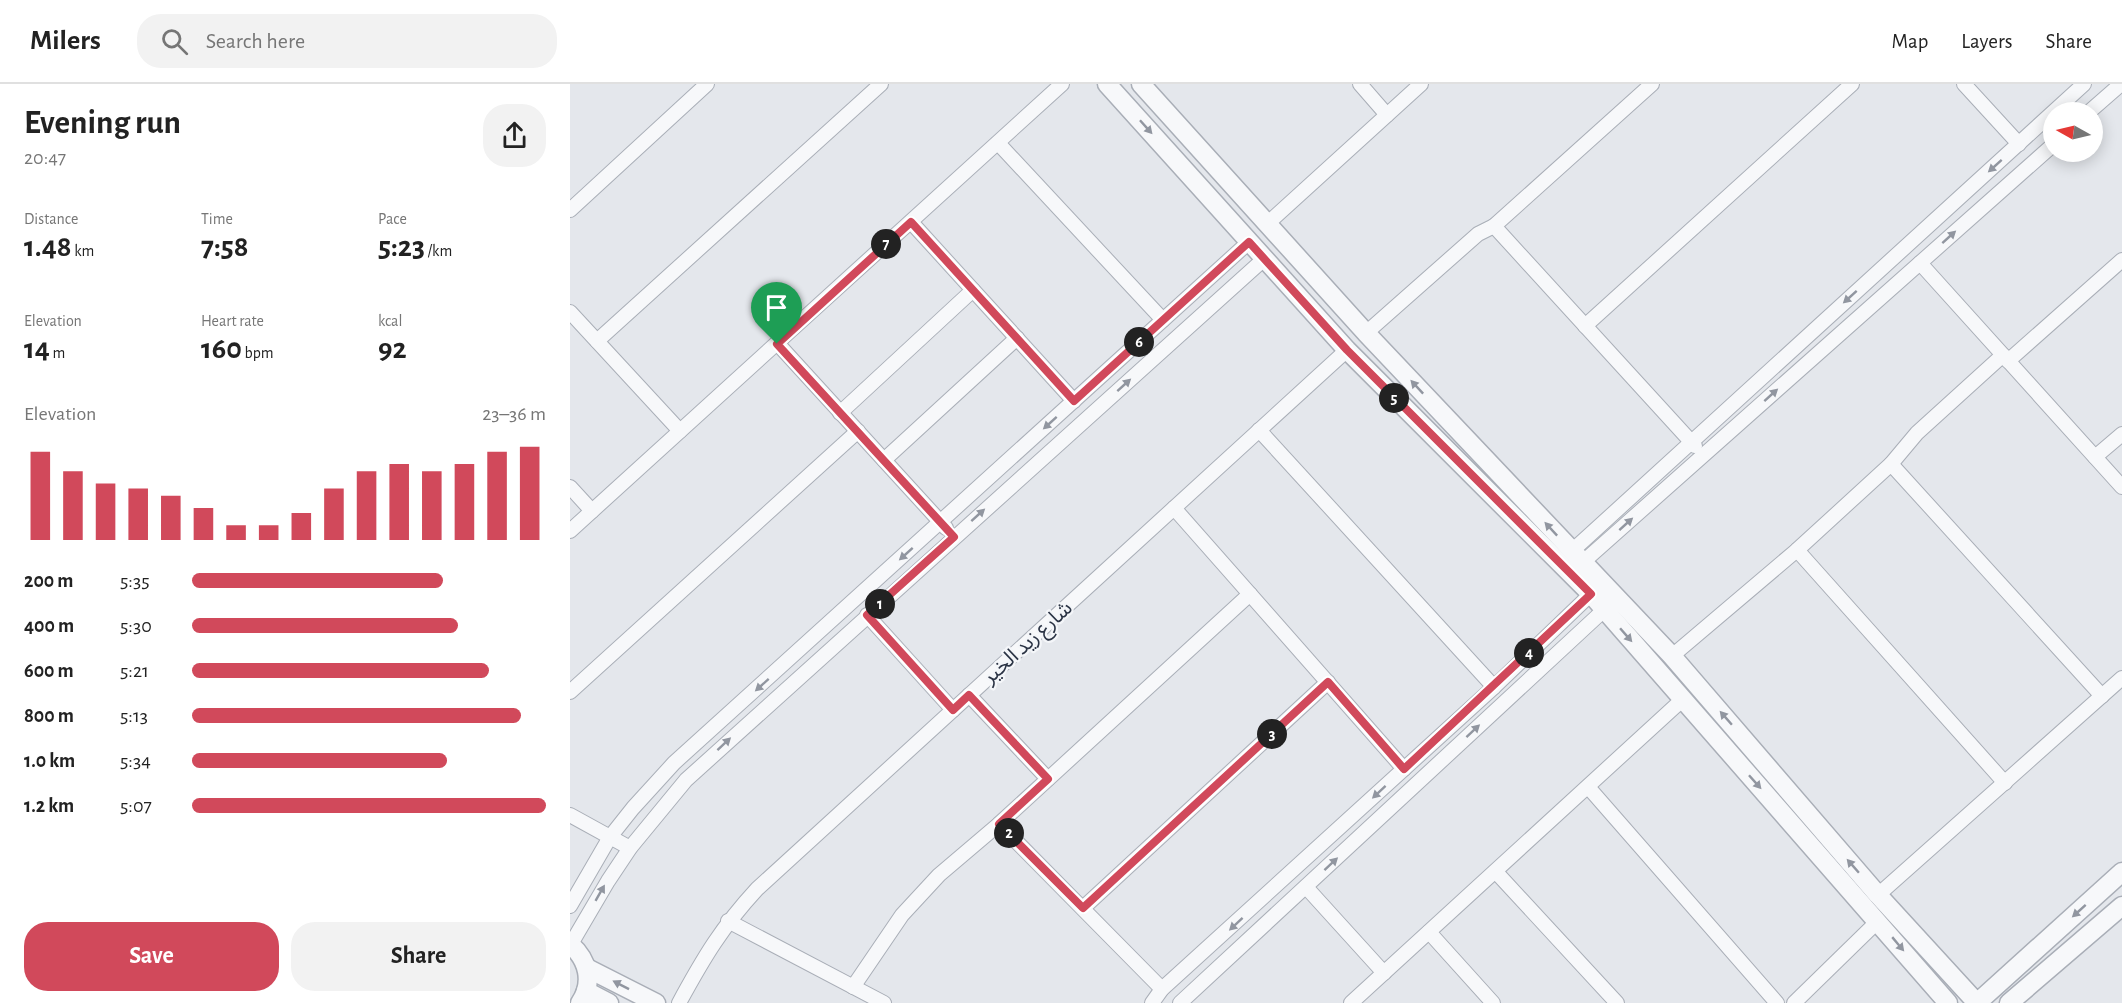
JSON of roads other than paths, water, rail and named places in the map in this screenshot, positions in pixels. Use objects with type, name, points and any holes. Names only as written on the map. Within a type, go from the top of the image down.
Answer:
[{"type":"street","points":[[570,210],[707,84]]},
{"type":"street","points":[[597,341],[881,84]]},
{"type":"street","points":[[570,531],[1062,84]]},
{"type":"street","points":[[1107,84],[1347,350],[1591,594],[1948,1003]]},
{"type":"street","points":[[1141,84],[1366,333],[1672,656],[1878,895],[1977,1003],[2122,872]]},
{"type":"street","points":[[1360,84],[1387,115]]},
{"type":"street","points":[[1268,224],[1421,84]]},
{"type":"street","points":[[1366,333],[1478,234],[1494,226],[1652,84]]},
{"type":"street","points":[[1585,326],[1852,84]]},
{"type":"street","points":[[1964,84],[2019,144]]},
{"type":"street","points":[[1577,557],[1690,441],[2084,84]]},
{"type":"street","points":[[2100,102],[2121,84]]},
{"type":"street","points":[[998,143],[1163,320]]},
{"type":"street","points":[[1577,557],[1703,455],[2043,154]]},
{"type":"street","points":[[911,222],[1074,401]]},
{"type":"street","points":[[1494,226],[1703,455]]},
{"type":"street","points":[[570,906],[610,837],[633,808],[674,764],[1249,242]]},
{"type":"street","points":[[609,1003],[583,997],[587,968],[581,955],[571,944],[608,880],[630,848],[686,780],[1264,259]]},
{"type":"street","points":[[1672,656],[1797,550],[1891,464],[1917,433],[2122,261]]},
{"type":"street","points":[[1920,263],[2122,487]]},
{"type":"street","points":[[840,413],[973,290]]},
{"type":"street","points":[[570,312],[680,431]]},
{"type":"street","points":[[884,460],[1017,338]]},
{"type":"street","points":[[777,344],[954,537]]},
{"type":"street","name":"شارع زيد الخير","points":[[679,1003],[706,953],[728,921],[757,889],[1347,350]]},
{"type":"street","points":[[1259,430],[1494,687]]},
{"type":"street","points":[[570,692],[858,431]]},
{"type":"street","points":[[2095,457],[2122,434]]},
{"type":"street","points":[[1891,464],[2102,696]]},
{"type":"street","points":[[570,487],[592,511]]},
{"type":"street","points":[[1174,508],[1404,769]]},
{"type":"street","points":[[1797,550],[2006,783]]},
{"type":"street","points":[[853,987],[902,915],[939,875],[999,824],[1250,594]]},
{"type":"street","points":[[1152,1003],[1162,989],[1264,899],[1494,687],[1591,594]]},
{"type":"street","points":[[1180,1003],[1604,610]]},
{"type":"street","points":[[867,615],[953,710]]},
{"type":"street","points":[[1878,895],[2122,678]]},
{"type":"street","points":[[1083,908],[1328,682]]},
{"type":"street","points":[[969,695],[1048,779]]},
{"type":"street","points":[[1351,1003],[1367,998],[1384,973],[1682,700]]},
{"type":"street","points":[[1588,788],[1777,1003]]},
{"type":"street","points":[[570,816],[630,848]]},
{"type":"street","points":[[999,824],[1162,989]]},
{"type":"street","points":[[1496,872],[1612,1002]]},
{"type":"street","points":[[1306,887],[1384,973]]},
{"type":"street","points":[[1264,899],[1276,913]]},
{"type":"street","points":[[2009,1003],[2122,906]]},
{"type":"street","points":[[728,921],[884,1003]]},
{"type":"street","points":[[1794,1003],[1878,921]]},
{"type":"street","points":[[1429,932],[1493,1003]]},
{"type":"street","points":[[587,968],[656,1003]]}]
